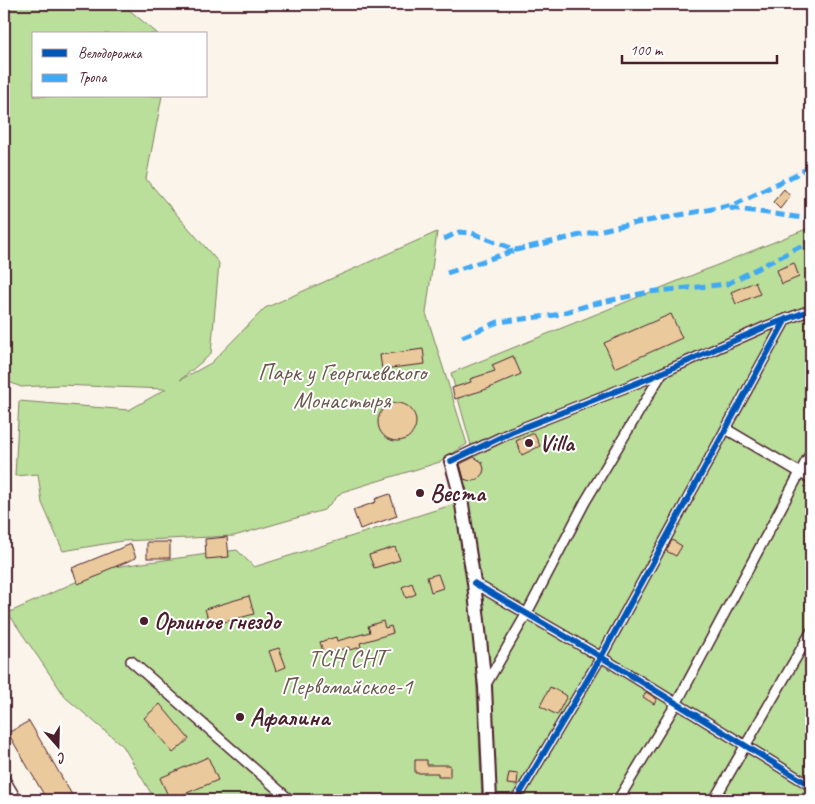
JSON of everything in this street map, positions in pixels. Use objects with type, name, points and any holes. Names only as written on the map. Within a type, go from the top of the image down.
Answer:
[{"type":"main road","points":[[450,461],[461,498],[474,583],[485,687],[490,800]]},
{"type":"street","points":[[450,461],[512,432],[662,373],[765,327],[811,310]]},
{"type":"street","points":[[516,800],[602,657],[786,319]]},
{"type":"street","points":[[485,687],[586,502],[662,373]]},
{"type":"street","points":[[726,428],[811,479]]},
{"type":"street","points":[[618,800],[676,704],[811,452]]},
{"type":"street","points":[[474,583],[602,657],[811,786]]},
{"type":"street","points":[[714,800],[811,632]]},
{"type":"street","points":[[131,660],[290,800]]},
{"type":"street","points":[[4,778],[17,800]]},
{"type":"green space","name":"Парк у Георгиевского Монастыря","points":[[4,4],[122,4],[156,32],[32,32],[32,98],[162,98],[146,179],[219,263],[211,354],[180,380],[211,363],[265,308],[437,232],[426,313],[467,444],[440,462],[342,492],[324,510],[234,536],[122,541],[63,551],[42,503],[38,474],[15,476],[19,401],[129,410],[166,389],[59,385],[21,387],[4,380]]},
{"type":"green space","points":[[811,227],[811,800],[485,800],[483,710],[454,463],[471,445],[451,373]]},
{"type":"green space","name":"ТСН СНТ Первомайское-1","points":[[458,503],[472,584],[482,800],[155,800],[123,746],[66,698],[8,613],[106,568],[237,550],[254,567]]},
{"type":"building","points":[[784,189],[790,196],[780,209],[773,202]]},
{"type":"building","points":[[794,263],[799,277],[782,284],[777,270]]},
{"type":"building","points":[[755,282],[760,294],[736,304],[731,292]]},
{"type":"building","points":[[671,314],[682,338],[615,368],[604,343]]},
{"type":"building","points":[[423,349],[425,364],[382,369],[380,355]]},
{"type":"building","points":[[513,356],[521,374],[487,389],[455,399],[452,388],[471,382],[470,379],[495,371],[492,365]]},
{"type":"building","points":[[397,403],[410,409],[416,422],[410,435],[397,441],[384,435],[378,422],[384,409]]},
{"type":"building","name":"Villa","points":[[534,433],[540,446],[522,455],[516,441]]},
{"type":"building","points":[[474,457],[482,462],[484,469],[478,479],[470,481],[464,479],[460,464]]},
{"type":"building","points":[[390,494],[397,516],[360,529],[353,510],[376,502],[375,499]]},
{"type":"building","points":[[227,537],[229,557],[206,559],[205,539]]},
{"type":"building","points":[[672,540],[682,546],[676,556],[666,551]]},
{"type":"building","points":[[147,542],[170,542],[170,558],[147,558]]},
{"type":"building","points":[[131,544],[136,558],[78,584],[72,568]]},
{"type":"building","points":[[395,547],[400,560],[374,568],[369,555]]},
{"type":"building","points":[[438,574],[443,588],[431,592],[427,577]]},
{"type":"building","points":[[412,583],[416,594],[406,598],[402,587]]},
{"type":"building","points":[[249,596],[254,614],[210,626],[205,609]]},
{"type":"building","points":[[383,621],[385,628],[391,626],[393,633],[360,643],[361,647],[349,650],[349,647],[324,655],[320,642],[336,637],[337,641],[370,632],[368,626]]},
{"type":"building","points":[[279,648],[286,667],[276,671],[269,651]]},
{"type":"building","points":[[550,687],[567,696],[557,715],[540,706]]},
{"type":"building","points":[[646,692],[657,699],[654,704],[643,697]]},
{"type":"building","points":[[160,704],[189,739],[173,753],[144,718]]},
{"type":"building","points":[[29,721],[75,800],[47,800],[8,733]]},
{"type":"building","points":[[208,757],[218,780],[170,800],[160,778]]},
{"type":"building","points":[[415,760],[427,760],[427,765],[450,765],[450,777],[438,777],[438,773],[415,773]]},
{"type":"building","points":[[509,773],[518,774],[517,785],[507,784]]},
{"type":"marked path","points":[[444,239],[459,232],[472,233],[516,250],[615,227],[734,205],[811,167]]},
{"type":"marked path","points":[[730,208],[811,219]]},
{"type":"marked path","points":[[462,337],[498,322],[555,315],[589,305],[649,292],[727,284],[811,241]]},
{"type":"marked path","points":[[447,273],[516,250]]},
{"type":"cycle path","points":[[451,461],[512,432],[652,377],[765,327],[811,310]]},
{"type":"cycle path","points":[[516,800],[601,657],[786,319]]},
{"type":"cycle path","points":[[474,583],[601,657],[811,786]]},
{"type":"place","name":"Villa","points":[[529,443]]},
{"type":"place","name":"Веста","points":[[420,493]]},
{"type":"place","name":"Орлиное гнездо","points":[[144,621]]},
{"type":"place","name":"Афалина","points":[[240,717]]}]
